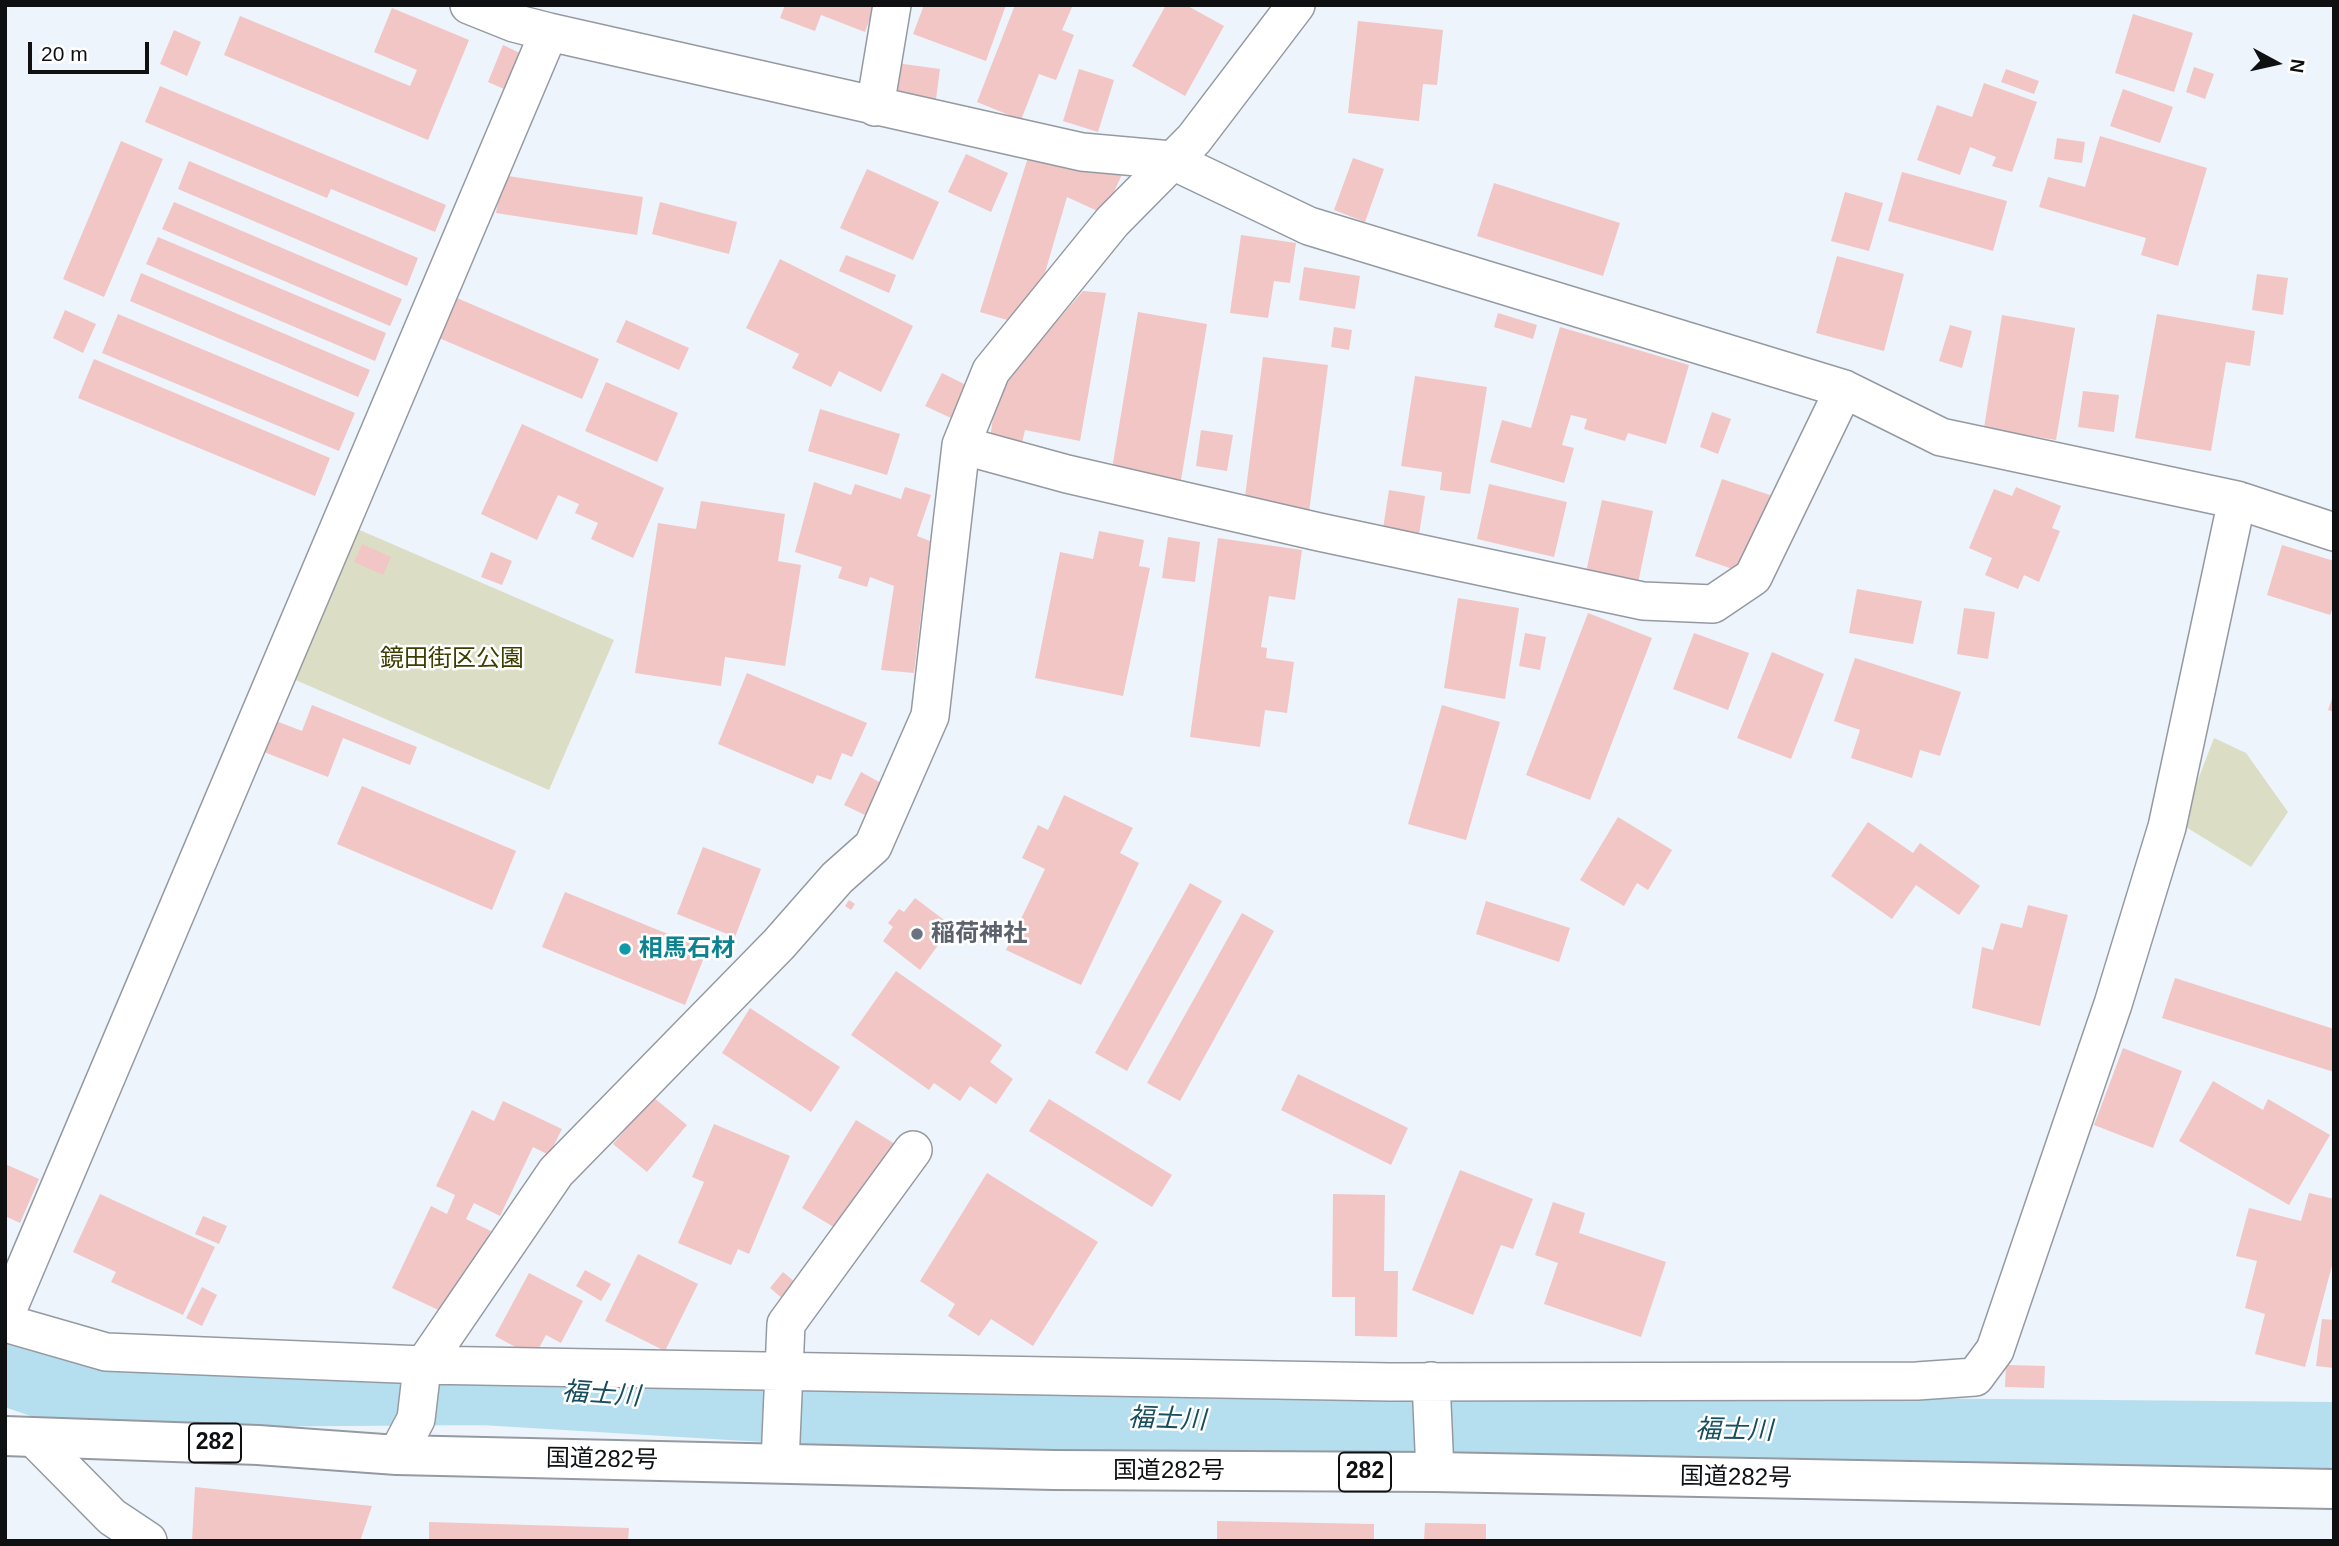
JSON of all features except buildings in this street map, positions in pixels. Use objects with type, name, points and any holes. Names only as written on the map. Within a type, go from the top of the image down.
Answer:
[{"type":"highway","name":"国道282号","points":[[19,1437],[258,1444],[397,1455],[1054,1470],[1435,1470],[2334,1489]]},
{"type":"street","points":[[469,5],[514,23],[549,32],[875,107],[1082,152],[1171,160],[1309,226],[1844,389],[1941,437],[2236,500],[2334,532]]},
{"type":"street","points":[[875,107],[891,5]]},
{"type":"street","points":[[397,1455],[416,1419],[422,1367],[556,1172],[779,944],[837,878],[873,846],[930,716],[961,445],[991,371],[1112,222],[1194,139],[1296,5]]},
{"type":"street","points":[[5,1316],[549,32]]},
{"type":"street","points":[[961,445],[1067,474],[1643,601],[1713,604],[1753,577],[1844,389]]},
{"type":"street","points":[[5,1323],[106,1352],[422,1367],[1431,1383],[1917,1381],[1975,1377],[1996,1350],[2113,1004],[2167,827],[2236,500]]},
{"type":"street","points":[[780,1463],[786,1324],[912,1150]]},
{"type":"street","points":[[1431,1383],[1435,1470]]},
{"type":"street","points":[[19,1437],[112,1517],[148,1541]]},
{"type":"green space","name":"鏡田街区公園","points":[[355,528],[614,640],[549,790],[291,678]]},
{"type":"green space","points":[[2214,738],[2246,753],[2288,812],[2251,867],[2181,824]]},
{"type":"waterway","name":"福士川","points":[[5,1368],[72,1391],[483,1388],[864,1411],[1419,1427],[1651,1433],[2334,1439]]},
{"type":"place","name":"稲荷神社","points":[[917,934]]},
{"type":"place","name":"相馬石材","points":[[625,949]]}]
